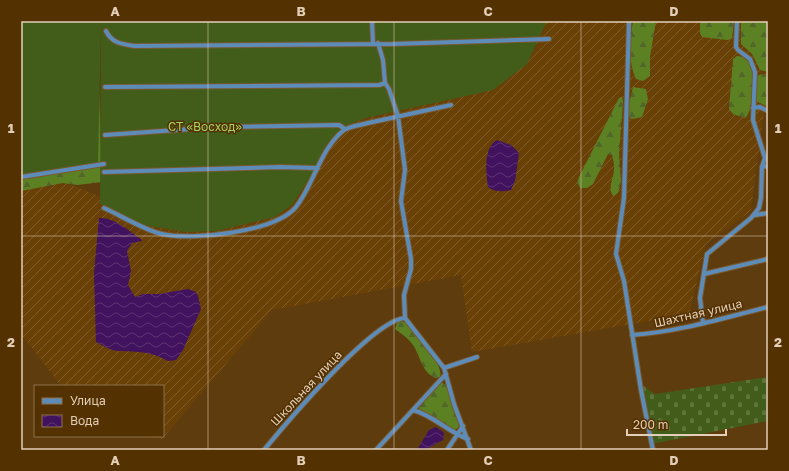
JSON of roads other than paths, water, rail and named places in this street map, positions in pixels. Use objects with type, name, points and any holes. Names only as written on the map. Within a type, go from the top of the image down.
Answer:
[{"type":"street","points":[[372,21],[376,43],[382,60],[385,83],[389,89],[398,116],[405,170],[401,201],[402,214],[411,259],[411,269],[404,295],[405,318],[444,368],[471,450]]},
{"type":"street","points":[[629,21],[624,198],[616,254],[622,273],[653,450]]},
{"type":"street","points":[[703,323],[700,306],[707,254],[754,215],[761,203],[762,167],[765,158],[753,120],[755,72],[750,59],[736,47],[737,21]]},
{"type":"street","points":[[106,31],[111,40],[134,46],[549,39]]},
{"type":"street","points":[[105,87],[379,85],[385,83]]},
{"type":"street","points":[[104,208],[161,234],[185,237],[236,232],[262,226],[281,218],[294,208],[305,194],[329,149],[345,129],[451,105]]},
{"type":"street","points":[[753,108],[760,107],[768,111]]},
{"type":"street","points":[[105,135],[228,126],[339,125],[345,129]]},
{"type":"street","points":[[21,177],[104,164]]},
{"type":"street","points":[[762,167],[768,166]]},
{"type":"street","points":[[104,172],[280,167],[318,168]]},
{"type":"street","points":[[754,215],[768,213]]},
{"type":"street","points":[[704,274],[768,259]]},
{"type":"street","name":"Шахтная улица","points":[[632,335],[652,334],[703,323],[768,306]]},
{"type":"street","name":"Школьная улица","points":[[264,450],[331,374],[371,338],[396,320],[405,318]]},
{"type":"street","points":[[444,368],[477,357]]},
{"type":"street","points":[[376,450],[446,374]]},
{"type":"street","points":[[413,410],[427,415],[458,436],[468,439]]},
{"type":"street","points":[[447,450],[458,436],[463,426]]},
{"type":"water","points":[[497,140],[511,145],[519,153],[515,181],[511,190],[499,191],[488,187],[486,168],[487,155],[489,148]]},
{"type":"water","points":[[99,218],[105,218],[116,222],[142,241],[132,243],[127,251],[131,271],[128,285],[135,297],[143,294],[159,294],[188,289],[196,292],[201,309],[183,350],[176,360],[168,361],[156,355],[113,350],[96,342],[94,273]]},
{"type":"water","points":[[436,427],[444,433],[443,440],[425,450],[417,450],[429,430]]},
{"type":"park label","name":"СТ «Восход»","points":[[205,126]]}]
